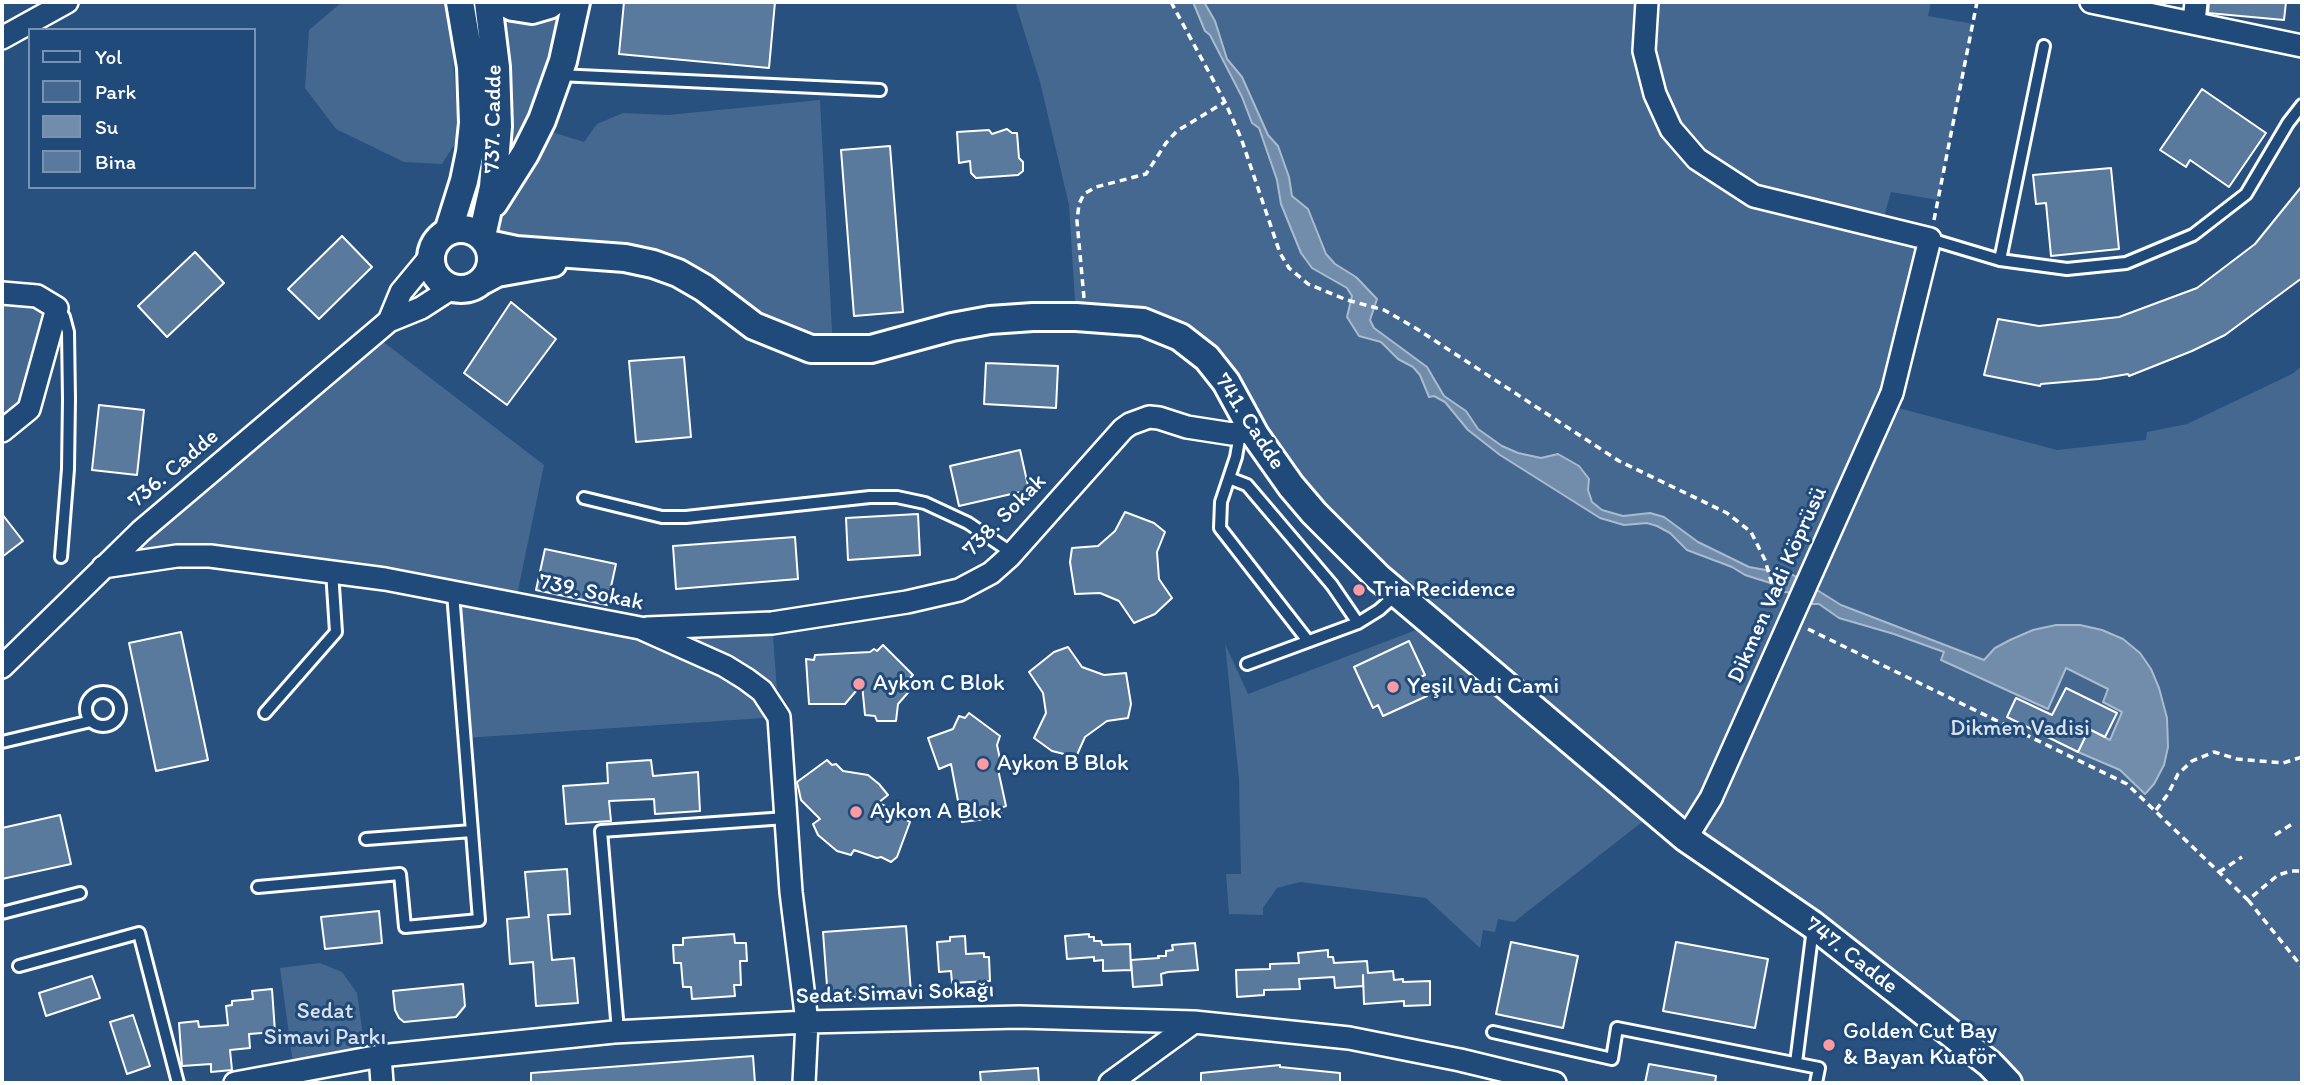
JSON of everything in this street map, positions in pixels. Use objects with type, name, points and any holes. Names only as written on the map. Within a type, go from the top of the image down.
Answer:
[{"type":"street","points":[[2,38],[67,2]]},
{"type":"street","name":"737. Cadde","points":[[430,257],[437,239],[448,232],[470,152],[473,123],[471,67],[460,2]]},
{"type":"street","name":"737. Cadde","points":[[482,281],[491,263],[486,231],[498,126],[496,68],[488,2]]},
{"type":"street","points":[[503,2],[513,7],[532,10],[553,2]]},
{"type":"street","points":[[448,232],[464,228],[486,231],[534,137],[558,75],[576,2]]},
{"type":"street","points":[[1647,2],[1644,51],[1655,94],[1671,129],[1697,159],[1754,196],[1930,239]]},
{"type":"street","points":[[2091,2],[2195,12],[2302,46]]},
{"type":"street","name":"741. Cadde","points":[[486,231],[516,250],[625,258],[678,273],[704,288],[754,326],[811,349],[871,349],[952,327],[990,320],[1033,317],[1143,322],[1180,337],[1206,358],[1226,382],[1246,429],[1314,513],[1379,578],[1686,838]]},
{"type":"street","name":"Dikmen Vadi Köprüsü","points":[[1686,838],[1712,798],[1892,393],[1930,239]]},
{"type":"street","name":"741. Cadde","points":[[482,281],[497,273],[589,256]]},
{"type":"street","points":[[430,257],[435,276],[452,288],[463,289],[482,281]]},
{"type":"street","name":"736. Cadde","points":[[389,321],[401,292],[430,257]]},
{"type":"street","name":"736. Cadde","points":[[2,667],[141,531],[389,321],[421,308],[452,288]]},
{"type":"street","points":[[2,293],[37,296],[57,308],[29,409],[2,431]]},
{"type":"street","name":"738. Sokak","points":[[640,628],[772,623],[934,597],[959,590],[991,573],[1012,553],[1130,424],[1149,417],[1201,430],[1246,429]]},
{"type":"street","name":"739. Sokak","points":[[103,567],[166,557],[209,556],[332,570],[640,628],[725,666],[762,691],[779,718],[791,892],[807,1022],[804,1083]]},
{"type":"street","name":"747. Cadde","points":[[1686,838],[1813,925],[1990,1064],[2008,1083]]},
{"type":"street","name":"Sedat Simavi Sokağı","points":[[235,1083],[380,1056],[618,1031],[807,1022],[1019,1017],[1194,1022],[1349,1038],[1460,1060],[1555,1083]]},
{"type":"street","points":[[1110,1083],[1194,1022]]},
{"type":"street","points":[[380,1056],[382,1083]]},
{"type":"lane","points":[[2000,260],[2044,46]]},
{"type":"lane","points":[[558,75],[880,90]]},
{"type":"lane","points":[[1930,239],[2000,260],[2067,269],[2126,263],[2193,235],[2246,194],[2288,123],[2302,105]]},
{"type":"lane","points":[[57,308],[64,317],[68,332],[69,386],[68,469],[61,557]]},
{"type":"lane","points":[[1246,429],[1219,510],[1220,528],[1308,641]]},
{"type":"lane","points":[[1229,478],[1247,485],[1332,585],[1358,623]]},
{"type":"lane","points":[[584,498],[662,517],[686,517],[870,497],[897,498],[925,503],[968,523],[1012,553]]},
{"type":"lane","points":[[265,713],[336,632],[332,570]]},
{"type":"lane","points":[[258,887],[400,874],[405,927],[479,920],[453,593]]},
{"type":"lane","points":[[1247,664],[1358,623],[1379,610],[1398,593]]},
{"type":"lane","points":[[2,742],[91,721]]},
{"type":"lane","points":[[618,1031],[601,831],[786,818]]},
{"type":"lane","points":[[366,839],[472,831]]},
{"type":"lane","points":[[2,913],[80,892]]},
{"type":"lane","points":[[1796,1063],[1813,925]]},
{"type":"lane","points":[[19,966],[139,933],[178,1083]]},
{"type":"lane","points":[[1493,1032],[1612,1059],[1617,1028],[1819,1068],[1816,1083]]},
{"type":"path","points":[[1171,2],[1225,102],[1241,138],[1280,253],[1289,268],[1307,284],[1347,300],[1384,310],[1619,461],[1727,513],[1751,531],[1765,560],[1781,608]]},
{"type":"path","points":[[1930,239],[1977,2]]},
{"type":"path","points":[[1086,318],[1077,221],[1079,204],[1084,194],[1096,187],[1146,174],[1177,131],[1225,102]]},
{"type":"path","points":[[1807,629],[2127,784],[2248,900],[2302,967]]},
{"type":"path","points":[[2156,810],[2178,774],[2192,761],[2214,752],[2237,758],[2283,763],[2302,757]]},
{"type":"path","points":[[2275,835],[2292,824]]},
{"type":"path","points":[[2220,872],[2242,857]]},
{"type":"path","points":[[2248,900],[2278,875],[2302,871]]},
{"type":"green space","points":[[342,2],[444,2],[450,24],[459,137],[442,164],[404,162],[336,129],[305,88],[309,30]]},
{"type":"green space","points":[[576,2],[539,128],[584,142],[597,124],[623,113],[668,115],[820,100],[833,350],[811,349],[678,273],[488,244],[489,6]]},
{"type":"green space","name":"Dikmen Vadisi","points":[[1015,2],[1931,2],[1928,16],[1974,24],[1938,200],[1891,192],[1881,227],[1930,239],[1887,405],[2057,450],[2146,440],[2147,432],[2187,424],[2292,374],[2302,366],[2302,1083],[2008,1083],[1655,812],[1514,922],[1498,919],[1495,932],[1483,930],[1480,948],[1426,898],[1300,882],[1277,888],[1263,908],[1263,915],[1229,914],[1226,874],[1241,874],[1239,779],[1225,644],[1248,694],[1432,624],[1379,578],[1194,347],[1076,317],[1069,205],[1040,82]]},
{"type":"green space","points":[[2,294],[48,300],[29,409],[2,431]]},
{"type":"green space","points":[[373,334],[544,465],[515,605],[640,628],[772,623],[779,717],[465,738],[453,593],[279,564],[103,567]]},
{"type":"green space","name":"Sedat Simavi Parkı","points":[[320,963],[342,972],[357,993],[366,1057],[294,1071],[280,968]]},
{"type":"water","points":[[1193,2],[1204,2],[1215,21],[1227,59],[1242,77],[1268,135],[1278,146],[1289,177],[1292,196],[1308,209],[1326,254],[1335,264],[1356,277],[1377,299],[1370,320],[1374,328],[1427,367],[1444,396],[1466,411],[1478,429],[1502,446],[1518,453],[1541,458],[1558,454],[1579,466],[1589,479],[1588,490],[1592,502],[1602,510],[1623,516],[1650,513],[1664,517],[1698,542],[1749,567],[1793,575],[1841,605],[1984,660],[1995,648],[2010,640],[2033,630],[2056,625],[2080,625],[2123,639],[2140,653],[2151,669],[2167,718],[2168,747],[2164,765],[2154,784],[2145,794],[2120,770],[2078,752],[2089,729],[2110,740],[2122,712],[2103,702],[2108,689],[2066,668],[2048,709],[1941,660],[1944,652],[1839,618],[1796,593],[1784,592],[1780,586],[1745,575],[1732,567],[1687,550],[1670,533],[1657,526],[1647,523],[1624,525],[1600,518],[1500,455],[1468,430],[1445,402],[1434,396],[1429,397],[1420,375],[1413,367],[1398,359],[1381,342],[1359,336],[1347,317],[1352,296],[1347,288],[1312,268],[1301,253],[1281,204],[1277,180],[1259,128],[1252,123],[1242,97],[1210,35],[1205,31]]},
{"type":"building","points":[[624,2],[775,2],[769,68],[619,54]]},
{"type":"building","points":[[2209,2],[2286,2],[2284,20],[2208,13]]},
{"type":"building","points":[[2202,89],[2266,133],[2229,187],[2190,160],[2186,167],[2160,150]]},
{"type":"building","points":[[1007,129],[1017,133],[1019,158],[1023,162],[1023,171],[1018,175],[976,178],[971,173],[970,161],[959,163],[957,132],[989,130],[992,134]]},
{"type":"building","points":[[890,146],[903,312],[854,316],[841,150]]},
{"type":"building","points":[[2111,168],[2119,249],[2051,256],[2046,203],[2036,204],[2033,175]]},
{"type":"building","points":[[2302,186],[2302,278],[2225,335],[2129,376],[2040,386],[1984,375],[1998,319],[2039,326],[2119,317],[2197,288],[2255,244]]},
{"type":"building","points":[[342,236],[372,267],[319,319],[288,289]]},
{"type":"building","points":[[195,252],[224,283],[167,337],[138,306]]},
{"type":"building","points":[[511,302],[556,339],[507,405],[464,373]]},
{"type":"building","points":[[684,357],[691,437],[636,442],[629,361]]},
{"type":"building","points":[[986,363],[1058,366],[1056,408],[984,404]]},
{"type":"building","points":[[99,405],[144,410],[137,475],[92,470]]},
{"type":"building","points":[[1020,450],[1029,490],[959,506],[950,466]]},
{"type":"building","points":[[1125,512],[1154,523],[1165,532],[1157,552],[1159,579],[1172,598],[1155,614],[1134,623],[1119,601],[1100,593],[1075,594],[1070,562],[1072,548],[1098,546],[1115,531]]},
{"type":"building","points":[[2,514],[23,541],[2,557]]},
{"type":"building","points":[[918,514],[920,555],[848,560],[846,518]]},
{"type":"building","points":[[795,537],[798,579],[676,589],[673,546]]},
{"type":"building","points":[[545,549],[616,564],[607,605],[536,590]]},
{"type":"building","points":[[181,632],[208,760],[156,771],[129,643]]},
{"type":"building","name":"Yeşil Vadi Cami","points":[[1409,641],[1425,675],[1418,678],[1427,696],[1383,716],[1378,705],[1373,708],[1354,667]]},
{"type":"building","name":"Aykon C Blok","points":[[883,645],[913,675],[907,681],[913,687],[898,704],[896,721],[877,721],[875,716],[865,715],[862,684],[845,704],[809,704],[806,659],[814,660],[815,655],[870,652],[874,649],[877,651]]},
{"type":"building","points":[[1068,647],[1082,667],[1104,675],[1126,673],[1131,704],[1128,718],[1107,721],[1085,737],[1076,757],[1052,751],[1034,738],[1046,713],[1043,693],[1029,672],[1054,652]]},
{"type":"building","points":[[2066,688],[2117,713],[2105,737],[2089,729],[2078,752],[2007,717],[2016,698],[2052,715]]},
{"type":"building","name":"Aykon B Blok","points":[[969,713],[1000,736],[997,745],[999,774],[1006,806],[1000,808],[1002,817],[962,822],[951,764],[939,769],[928,738],[953,729],[959,716],[965,718]]},
{"type":"building","points":[[651,760],[653,776],[698,772],[700,811],[655,814],[654,799],[609,801],[611,821],[566,824],[563,786],[608,783],[607,763]]},
{"type":"building","name":"Aykon A Blok","points":[[827,760],[843,771],[868,775],[888,795],[878,803],[905,814],[903,818],[910,822],[897,857],[891,862],[854,850],[851,855],[837,851],[818,835],[813,824],[820,819],[801,800],[797,782]]},
{"type":"building","points":[[60,815],[71,864],[2,879],[2,828]]},
{"type":"building","points":[[567,869],[570,914],[548,915],[552,960],[574,958],[578,1003],[536,1006],[533,962],[510,964],[507,919],[529,917],[525,872]]},
{"type":"building","points":[[379,911],[382,943],[325,949],[321,917]]},
{"type":"building","points":[[906,926],[911,993],[828,999],[823,932]]},
{"type":"building","points":[[734,934],[735,943],[746,943],[747,961],[740,961],[741,985],[734,985],[735,996],[692,999],[691,987],[683,987],[681,963],[674,963],[673,945],[683,945],[683,938]]},
{"type":"building","points":[[1089,934],[1089,937],[1094,937],[1094,941],[1101,941],[1102,945],[1130,944],[1131,970],[1103,971],[1103,960],[1094,961],[1094,957],[1067,959],[1065,936]]},
{"type":"building","points":[[965,936],[966,954],[984,953],[984,957],[989,957],[990,981],[952,983],[951,971],[939,972],[937,942],[950,941],[950,937]]},
{"type":"building","points":[[1511,942],[1578,956],[1563,1028],[1496,1014]]},
{"type":"building","points":[[1676,942],[1768,959],[1755,1028],[1663,1011]]},
{"type":"building","points":[[1195,943],[1198,970],[1168,972],[1161,974],[1162,985],[1133,987],[1131,960],[1159,958],[1158,956],[1166,956],[1166,951],[1173,950],[1172,945]]},
{"type":"building","points":[[1328,950],[1328,957],[1333,957],[1334,963],[1367,961],[1368,973],[1393,971],[1394,980],[1430,981],[1430,1005],[1404,1006],[1404,1001],[1364,1004],[1363,975],[1363,986],[1335,988],[1334,977],[1299,979],[1300,989],[1264,990],[1264,995],[1237,997],[1236,970],[1270,969],[1270,964],[1299,963],[1298,953]]},
{"type":"building","points":[[92,976],[100,998],[46,1016],[39,993]]},
{"type":"building","points":[[463,984],[465,1006],[456,1017],[404,1022],[395,1010],[393,991]]},
{"type":"building","points":[[272,989],[275,1032],[249,1034],[250,1048],[230,1050],[232,1070],[211,1072],[211,1064],[182,1066],[179,1023],[198,1021],[199,1027],[228,1025],[226,1006],[232,1005],[232,1001],[253,999],[252,991]]},
{"type":"building","points":[[133,1015],[150,1066],[127,1074],[110,1022]]},
{"type":"building","points":[[753,1056],[755,1083],[531,1083],[531,1073]]},
{"type":"building","points":[[1649,1064],[1716,1076],[1715,1083],[1645,1083]]},
{"type":"building","points":[[1280,1065],[1340,1073],[1340,1083],[1201,1083],[1201,1073]]},
{"type":"building","points":[[1038,1068],[1039,1083],[981,1083],[980,1072]]},
{"type":"place","name":"Tria Recidence","points":[[1359,590]]},
{"type":"place","name":"Aykon C Blok","points":[[859,684]]},
{"type":"place","name":"Yeşil Vadi Cami","points":[[1393,687]]},
{"type":"place","name":"Aykon B Blok","points":[[983,764]]},
{"type":"place","name":"Aykon A Blok","points":[[856,812]]},
{"type":"place","name":"Golden Cut Bay & Bayan Kuaför","points":[[1829,1045]]}]
